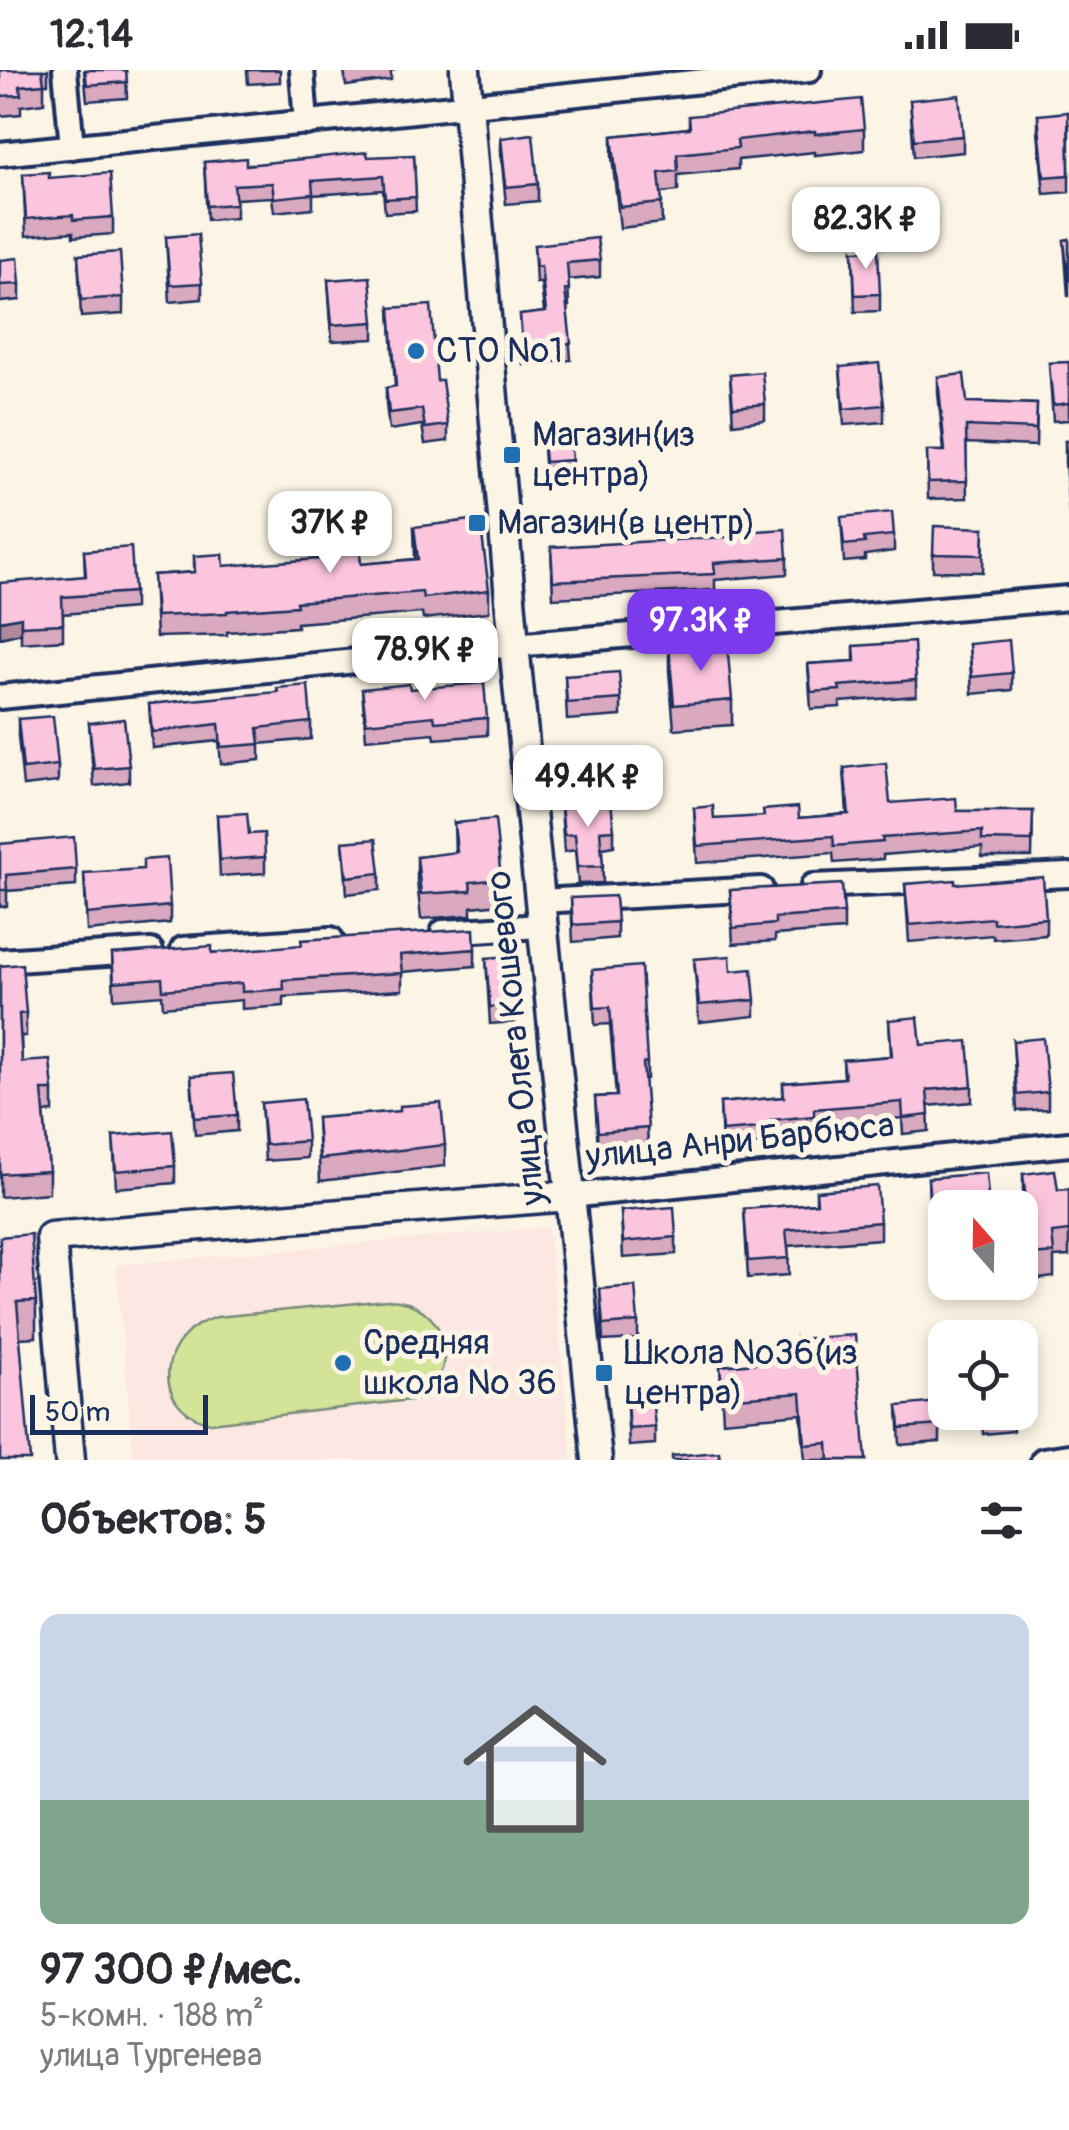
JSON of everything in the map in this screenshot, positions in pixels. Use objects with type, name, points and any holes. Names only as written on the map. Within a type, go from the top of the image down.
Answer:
[{"type":"street","points":[[65,70],[72,147]]},
{"type":"street","points":[[302,70],[306,123]]},
{"type":"street","name":"улица Олега Кошевого","points":[[465,70],[514,645],[597,1460]]},
{"type":"street","points":[[0,154],[469,106],[664,78],[809,70]]},
{"type":"street","points":[[0,697],[514,645],[1069,598]]},
{"type":"street","points":[[425,933],[540,914],[788,888],[1069,875]]},
{"type":"street","points":[[0,961],[348,938]]},
{"type":"street","name":"улица Анри Барбюса","points":[[70,1460],[43,1237],[569,1196],[1069,1144]]},
{"type":"street","points":[[1042,1460],[1069,1456]]},
{"type":"shaded area","name":"Средняя школа № 36","points":[[548,1227],[572,1460],[134,1460],[116,1265]]},
{"type":"green space","points":[[387,1300],[423,1311],[442,1337],[442,1370],[419,1399],[210,1423],[190,1414],[177,1401],[170,1386],[168,1369],[183,1338],[198,1325],[217,1317]]},
{"type":"building","points":[[0,70],[42,70],[44,84],[20,86],[21,95],[0,96]]},
{"type":"building","points":[[85,70],[126,70],[127,82],[87,85]]},
{"type":"building","points":[[959,95],[963,136],[914,140],[910,100]]},
{"type":"building","points":[[861,99],[864,129],[737,140],[738,148],[677,154],[678,171],[659,173],[662,203],[620,207],[612,136],[690,128],[689,116]]},
{"type":"building","points":[[1068,112],[1069,175],[1044,177],[1038,115]]},
{"type":"building","points":[[533,134],[538,184],[506,187],[501,138]]},
{"type":"building","points":[[367,152],[368,157],[414,155],[416,197],[385,199],[383,176],[312,181],[313,194],[274,198],[272,183],[234,185],[236,204],[207,206],[204,162],[246,158],[246,165]]},
{"type":"building","points":[[49,172],[49,178],[110,173],[113,217],[26,219],[23,174]]},
{"type":"building","points":[[198,234],[202,283],[170,285],[166,237]]},
{"type":"building","points":[[597,238],[600,260],[567,263],[569,289],[565,290],[571,343],[523,348],[520,315],[546,312],[541,266],[536,267],[534,245]]},
{"type":"building","points":[[1069,239],[1069,280],[1068,280],[1064,240]]},
{"type":"building","points":[[878,250],[880,294],[855,295],[853,251]]},
{"type":"building","points":[[120,252],[123,297],[81,300],[78,255]]},
{"type":"building","points":[[18,258],[20,284],[0,285],[0,260]]},
{"type":"building","points":[[370,277],[374,322],[332,325],[328,280]]},
{"type":"building","points":[[431,305],[437,381],[442,380],[448,425],[425,428],[422,409],[389,413],[386,388],[396,386],[390,308]]},
{"type":"building","points":[[1069,362],[1069,403],[1053,405],[1049,363]]},
{"type":"building","points":[[879,363],[884,405],[844,409],[840,367]]},
{"type":"building","points":[[762,372],[765,404],[733,407],[730,375]]},
{"type":"building","points":[[964,374],[967,402],[1037,404],[1036,429],[966,426],[967,481],[928,482],[927,451],[945,451],[938,377]]},
{"type":"building","points":[[569,428],[572,460],[545,462],[542,431]]},
{"type":"building","points":[[1065,441],[1069,441],[1069,491]]},
{"type":"building","points":[[892,512],[894,535],[844,545],[841,517]]},
{"type":"building","points":[[480,519],[489,590],[423,598],[422,592],[296,602],[297,606],[227,613],[156,616],[153,575],[195,572],[194,556],[223,554],[224,566],[360,552],[361,564],[418,559],[414,527]]},
{"type":"building","points":[[934,526],[984,528],[983,555],[933,554]]},
{"type":"building","points":[[785,529],[787,558],[714,563],[715,574],[553,581],[551,547],[743,536],[743,532]]},
{"type":"building","points":[[131,547],[134,592],[62,597],[63,624],[21,626],[21,617],[0,621],[0,583],[86,576],[84,551]]},
{"type":"building","points":[[1009,640],[1012,673],[972,677],[969,644]]},
{"type":"building","points":[[727,642],[732,700],[674,705],[669,647]]},
{"type":"building","points":[[914,642],[916,680],[811,692],[808,664],[855,661],[854,646]]},
{"type":"building","points":[[619,672],[621,699],[567,703],[565,676]]},
{"type":"building","points":[[484,683],[487,718],[435,722],[434,716],[366,723],[362,689]]},
{"type":"building","points":[[308,685],[311,722],[258,728],[260,744],[221,747],[219,724],[152,732],[149,704],[278,692],[277,688]]},
{"type":"building","points":[[53,716],[58,765],[23,769],[18,719]]},
{"type":"building","points":[[124,719],[129,766],[94,769],[89,723]]},
{"type":"building","points":[[886,763],[890,803],[956,798],[957,811],[1033,811],[1032,841],[982,840],[982,831],[882,838],[883,842],[834,846],[833,836],[697,846],[694,808],[713,806],[714,819],[764,816],[763,810],[798,807],[799,818],[849,814],[844,768]]},
{"type":"building","points":[[611,801],[614,830],[600,831],[603,866],[578,867],[575,834],[564,835],[561,806]]},
{"type":"building","points":[[247,813],[249,834],[264,833],[265,857],[220,860],[217,815]]},
{"type":"building","points":[[495,819],[501,879],[470,882],[471,891],[421,894],[417,857],[457,852],[454,823]]},
{"type":"building","points":[[74,837],[76,869],[6,875],[7,890],[0,890],[0,844]]},
{"type":"building","points":[[376,839],[380,873],[347,877],[343,842]]},
{"type":"building","points":[[167,858],[170,906],[87,914],[84,873],[143,869],[143,860]]},
{"type":"building","points":[[1043,877],[1046,918],[909,925],[905,884]]},
{"type":"building","points":[[842,884],[844,913],[775,918],[775,924],[733,928],[730,890]]},
{"type":"building","points":[[615,896],[617,922],[573,925],[571,898]]},
{"type":"building","points":[[474,929],[475,949],[400,955],[402,973],[283,980],[284,989],[242,992],[242,983],[163,990],[162,978],[114,982],[112,954],[212,946],[212,953],[302,945],[301,940]]},
{"type":"building","points":[[511,956],[515,1005],[490,1007],[486,958]]},
{"type":"building","points":[[730,956],[731,971],[752,969],[755,1000],[699,1005],[694,959]]},
{"type":"building","points":[[22,964],[26,1013],[19,1014],[22,1062],[50,1060],[53,1090],[42,1090],[49,1171],[0,1174],[0,966]]},
{"type":"building","points":[[641,966],[648,1128],[598,1132],[595,1097],[617,1096],[610,1007],[595,1008],[592,970]]},
{"type":"building","points":[[918,1017],[921,1045],[968,1041],[972,1086],[927,1090],[929,1115],[903,1118],[902,1102],[814,1109],[814,1116],[771,1120],[772,1127],[722,1131],[720,1103],[784,1097],[783,1083],[845,1078],[843,1060],[892,1056],[889,1020]]},
{"type":"building","points":[[1043,1038],[1048,1092],[1017,1095],[1013,1041]]},
{"type":"building","points":[[233,1073],[237,1115],[195,1118],[191,1076]]},
{"type":"building","points":[[303,1099],[307,1141],[265,1145],[261,1103]]},
{"type":"building","points":[[441,1103],[445,1145],[320,1159],[317,1118],[400,1111],[400,1106]]},
{"type":"building","points":[[172,1131],[175,1166],[116,1171],[113,1136]]},
{"type":"building","points":[[1055,1170],[1058,1190],[1069,1189],[1069,1231],[1052,1233],[1054,1253],[1038,1254],[1038,1190],[1025,1190],[1023,1174]]},
{"type":"building","points":[[986,1173],[987,1190],[929,1190],[928,1178]]},
{"type":"building","points":[[877,1186],[880,1222],[786,1230],[789,1258],[748,1261],[744,1209],[817,1203],[816,1191]]},
{"type":"building","points":[[674,1207],[676,1237],[623,1242],[621,1211]]},
{"type":"building","points":[[31,1234],[36,1301],[17,1302],[30,1460],[0,1460],[0,1237]]},
{"type":"building","points":[[635,1286],[638,1322],[603,1325],[600,1289]]},
{"type":"building","points":[[855,1335],[866,1460],[829,1460],[828,1443],[805,1445],[801,1393],[723,1399],[720,1366],[798,1360],[796,1339]]},
{"type":"building","points":[[651,1386],[655,1427],[629,1429],[626,1388]]},
{"type":"building","points":[[928,1403],[928,1426],[900,1428],[898,1406]]},
{"type":"building","points":[[719,1452],[720,1460],[672,1460],[672,1456]]},
{"type":"place","name":"СТО №1","points":[[416,351]]},
{"type":"place","name":"Магазин(из центра)","points":[[512,455]]},
{"type":"place","name":"Магазин(в центр)","points":[[477,523]]},
{"type":"place","name":"Средняя школа № 36","points":[[343,1363]]},
{"type":"place","name":"Школа №36(из центра)","points":[[604,1373]]}]
